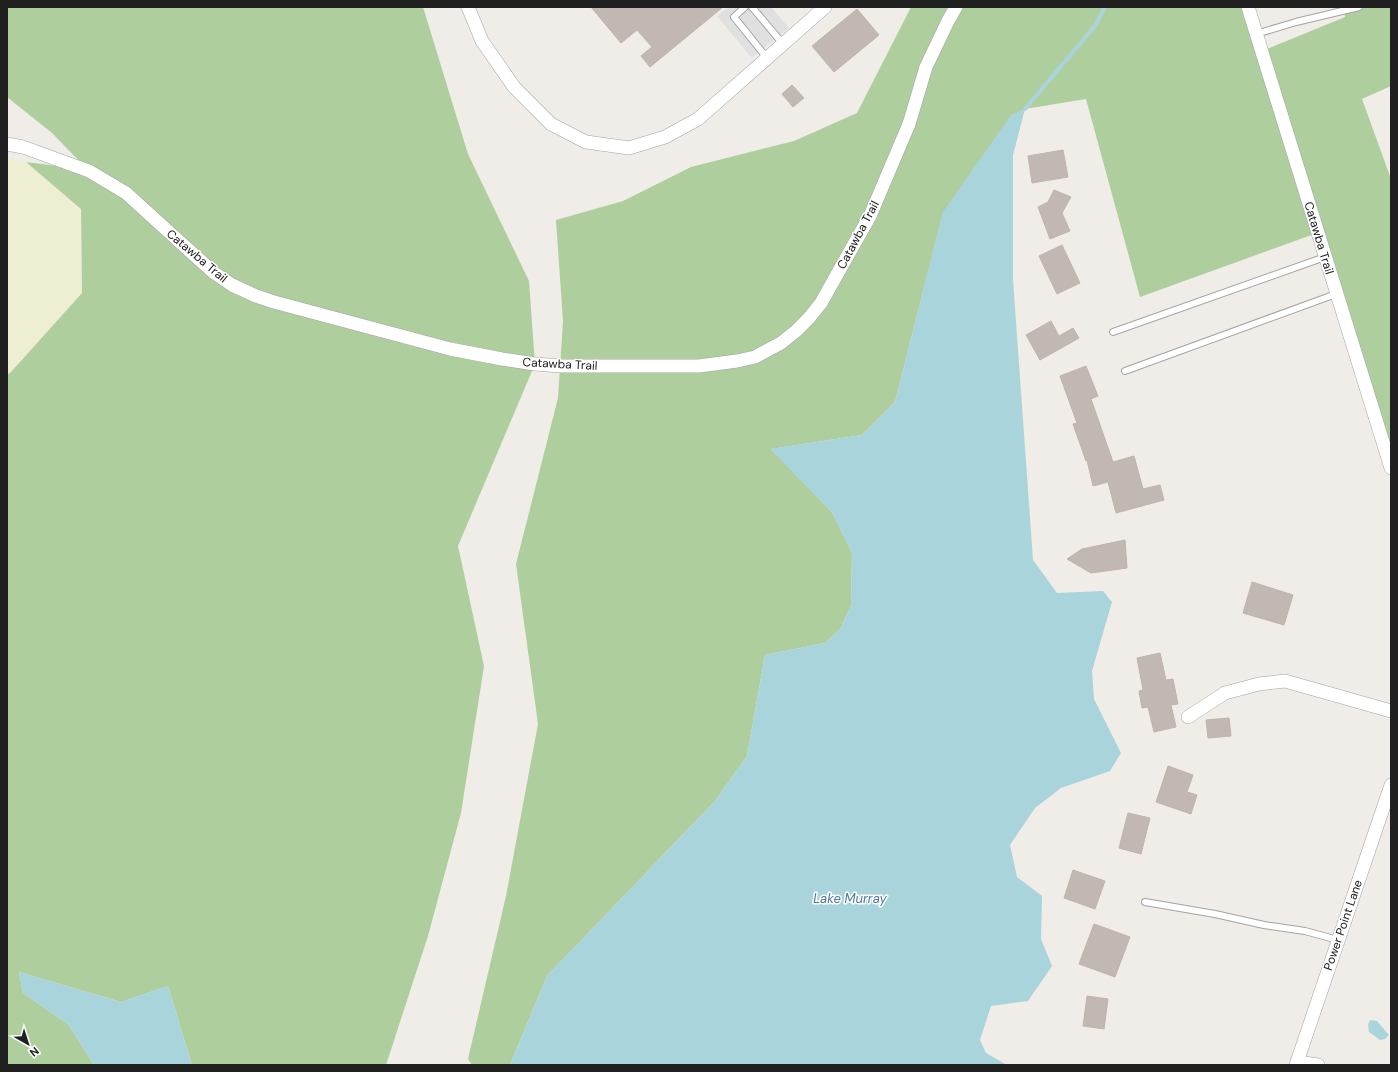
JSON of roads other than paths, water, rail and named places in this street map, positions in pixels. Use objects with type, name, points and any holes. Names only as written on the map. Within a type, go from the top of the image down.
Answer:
[{"type":"street","points":[[468,7],[482,41],[514,87],[551,124],[586,142],[629,148],[665,136],[698,118],[825,7]]},
{"type":"street","name":"Catawba Trail","points":[[7,144],[24,147],[89,171],[126,193],[213,272],[232,285],[274,302],[450,349],[535,364],[561,366],[699,366],[737,361],[755,357],[781,343],[800,327],[821,303],[870,216],[909,124],[926,67],[956,7]]},
{"type":"street","name":"Catawba Trail","points":[[1248,7],[1391,468]]},
{"type":"street","points":[[1188,717],[1225,693],[1259,684],[1285,681],[1391,711]]},
{"type":"street","name":"Power Point Lane","points":[[1296,1064],[1391,785]]},
{"type":"street","points":[[1296,1064],[1318,1065]]},
{"type":"lane","points":[[745,7],[734,17],[767,58]]},
{"type":"lane","points":[[752,7],[783,44]]},
{"type":"lane","points":[[1256,34],[1296,22],[1359,7]]},
{"type":"lane","points":[[1113,332],[1325,257]]},
{"type":"lane","points":[[1125,371],[1336,294]]},
{"type":"lane","points":[[1144,902],[1214,914],[1338,940]]},
{"type":"water","name":"Lake Murray","points":[[1025,109],[1013,155],[1013,280],[1033,560],[1057,593],[1103,591],[1112,602],[1092,671],[1094,699],[1121,753],[1110,771],[1061,788],[1035,808],[1010,845],[1017,877],[1042,896],[1041,939],[1052,966],[1028,1001],[991,1006],[980,1040],[986,1053],[1007,1065],[510,1065],[547,976],[715,801],[747,756],[765,655],[825,643],[840,629],[851,606],[852,553],[832,512],[770,449],[862,435],[895,402],[943,212],[1011,115]]},
{"type":"water","points":[[19,972],[121,1002],[168,986],[192,1065],[94,1065],[69,1025],[23,993]]},
{"type":"water","points":[[1370,1020],[1377,1021],[1389,1035],[1385,1039],[1380,1040],[1369,1032],[1368,1025]]},
{"type":"waterway","points":[[1025,109],[1095,26],[1105,7]]}]
